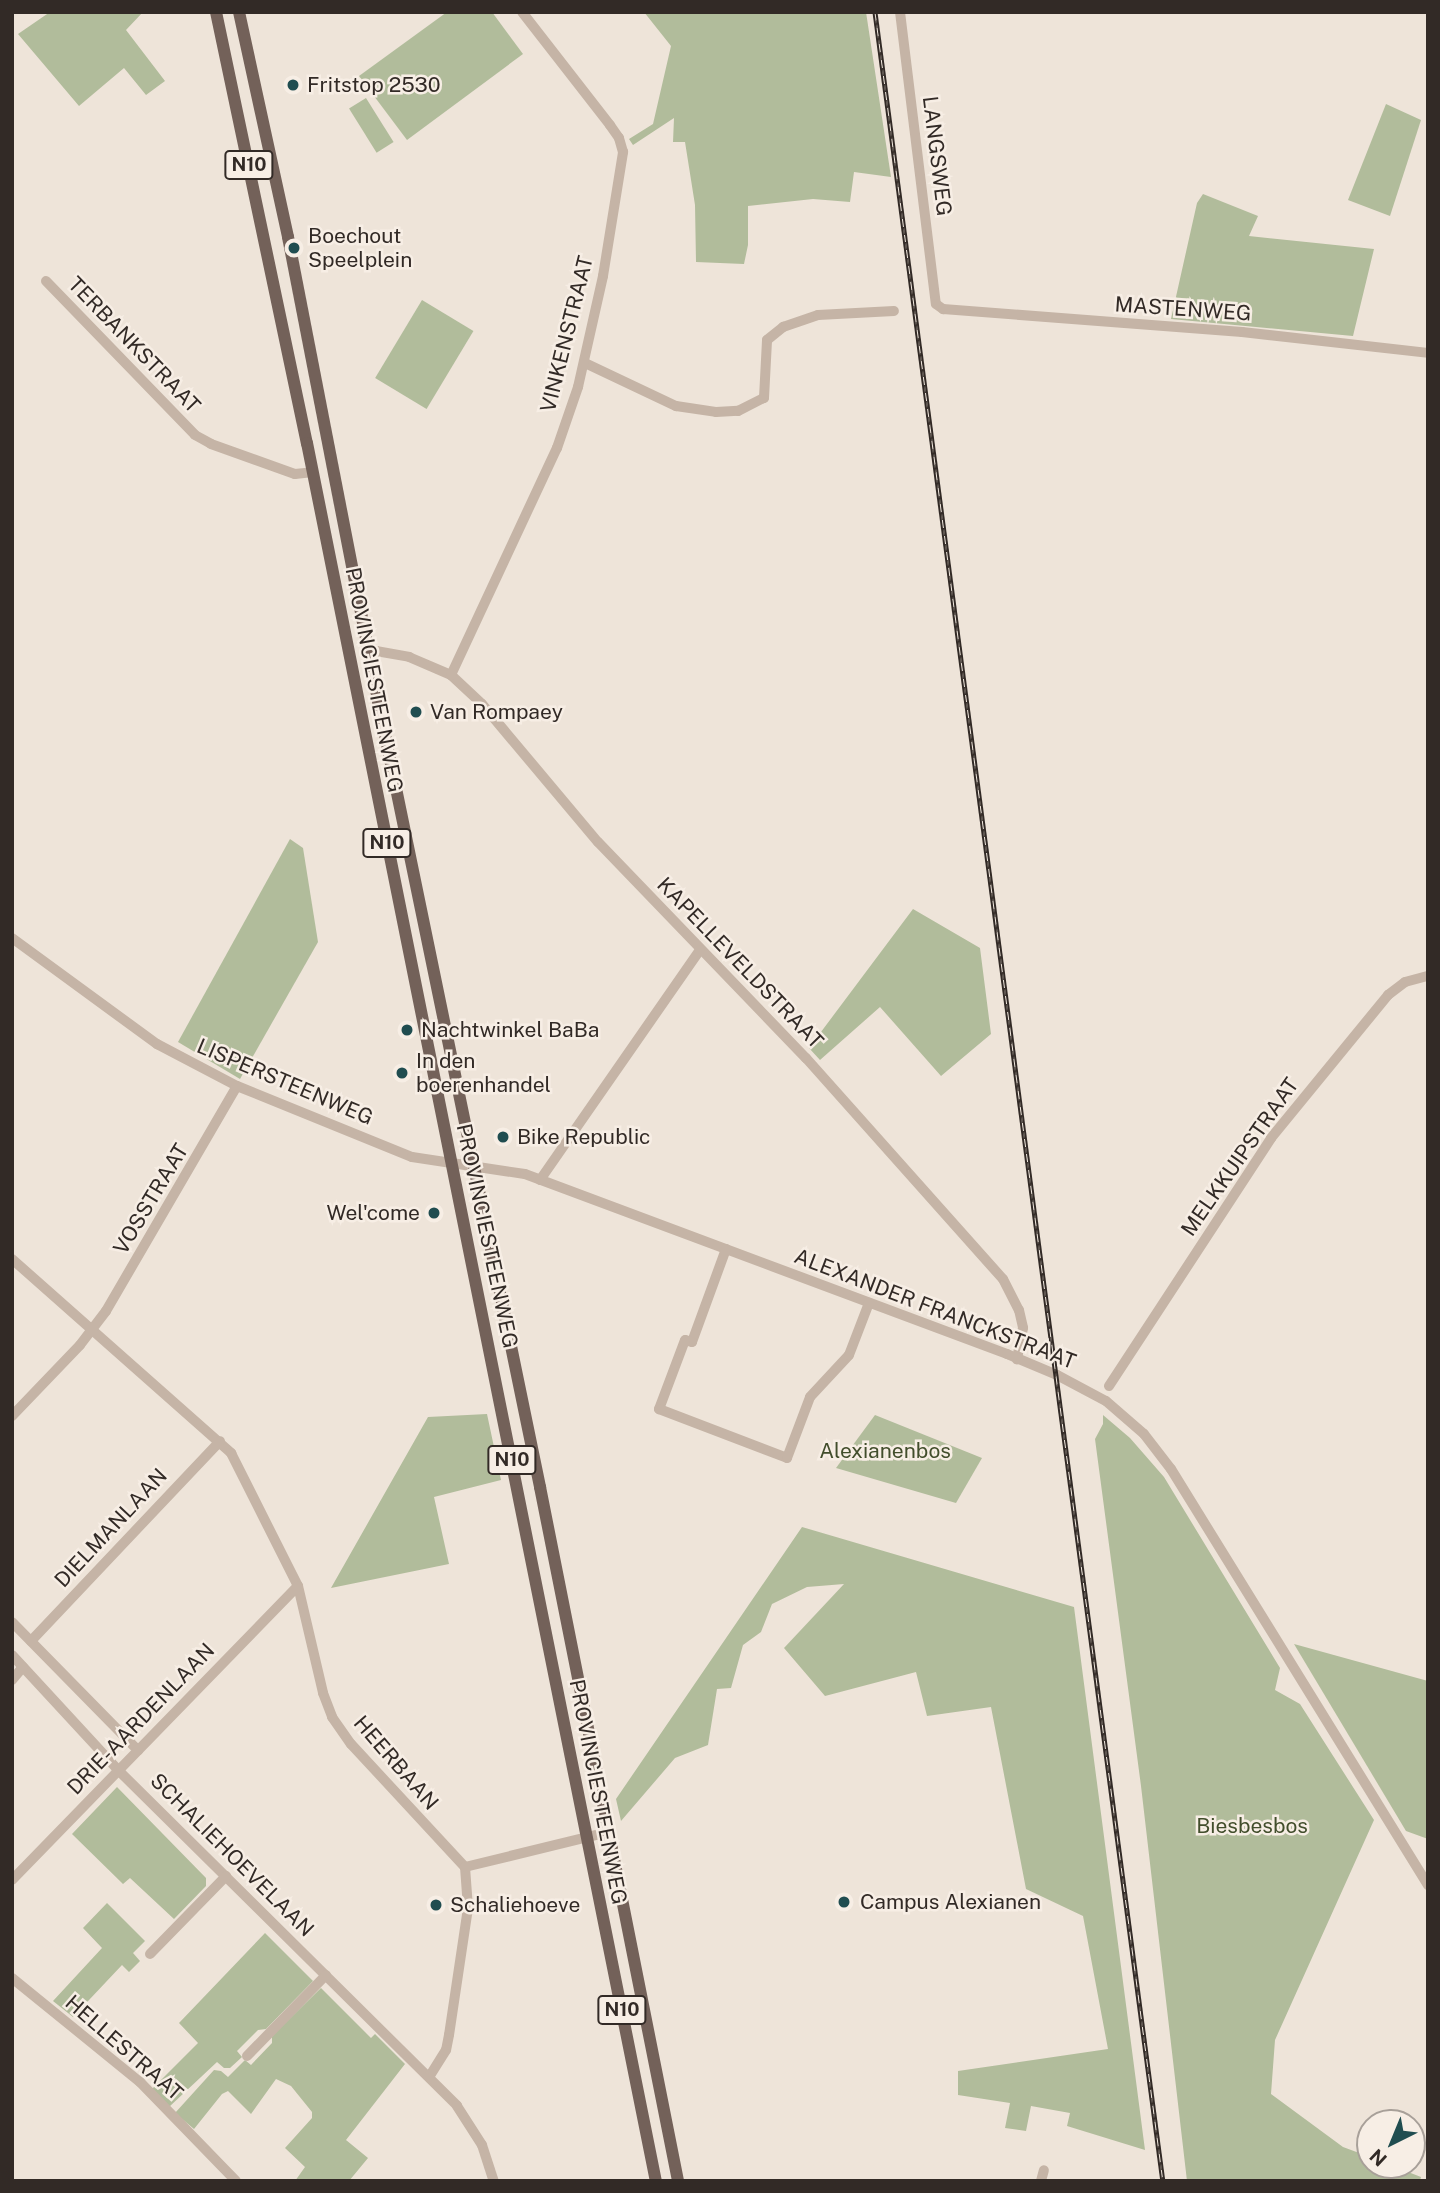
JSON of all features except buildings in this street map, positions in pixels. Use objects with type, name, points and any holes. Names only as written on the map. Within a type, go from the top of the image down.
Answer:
[{"type":"main road","name":"PROVINCIESTEENWEG","points":[[216,12],[313,472],[656,2181]]},
{"type":"main road","name":"PROVINCIESTEENWEG","points":[[239,12],[295,276],[364,630],[678,2181]]},
{"type":"main road","points":[[270,271],[273,257],[279,256],[286,258],[295,276]]},
{"type":"main road","points":[[342,620],[351,639],[356,642],[363,638],[364,630]]},
{"type":"street","name":"VINKENSTRAAT","points":[[451,675],[557,447],[584,363],[603,276],[624,152],[610,125],[522,12]]},
{"type":"street","name":"LANGSWEG","points":[[900,12],[936,304]]},
{"type":"street","name":"TERBANKSTRAAT","points":[[46,281],[195,435],[211,444],[295,474],[313,472]]},
{"type":"street","name":"MASTENWEG","points":[[936,304],[957,312],[1242,332],[1428,353]]},
{"type":"street","points":[[584,363],[676,406],[702,411],[738,411],[764,398],[767,340],[775,332],[795,321],[818,315],[894,312]]},
{"type":"street","name":"KAPELLEVELDSTRAAT","points":[[369,654],[376,651],[409,657],[451,675],[482,704],[598,842],[806,1058],[1003,1279],[1019,1310],[1023,1328],[1017,1359]]},
{"type":"street","name":"LISPERSTEENWEG","points":[[12,938],[157,1044],[237,1086],[412,1157],[473,1166]]},
{"type":"street","points":[[540,1180],[700,950]]},
{"type":"street","name":"MELKKUIPSTRAAT","points":[[1109,1386],[1271,1138],[1380,1002],[1405,982],[1428,976]]},
{"type":"street","name":"VOSSTRAAT","points":[[12,1416],[93,1328],[167,1211],[237,1086]]},
{"type":"street","name":"ALEXANDER FRANCKSTRAAT","points":[[473,1166],[513,1172],[540,1180],[726,1249],[1057,1375],[1105,1401],[1144,1434],[1159,1452],[1428,1885]]},
{"type":"street","points":[[726,1249],[692,1342],[685,1340],[659,1409],[787,1458],[810,1398],[849,1355],[869,1303]]},
{"type":"street","name":"HEERBAAN","points":[[12,1259],[231,1453],[298,1586],[323,1693],[332,1717],[351,1744],[465,1867]]},
{"type":"street","name":"DIELMANLAAN","points":[[30,1641],[220,1441]]},
{"type":"street","name":"DRIE-AARDENLAAN","points":[[12,1880],[298,1586]]},
{"type":"street","name":"SCHALIEHOEVELAAN","points":[[12,1622],[138,1750]]},
{"type":"street","name":"SCHALIEHOEVELAAN","points":[[12,1655],[118,1770],[429,2077]]},
{"type":"street","points":[[12,1680],[23,1667]]},
{"type":"street","points":[[494,2181],[471,2126],[429,2077],[447,2043],[468,1908],[465,1867],[609,1832]]},
{"type":"street","points":[[150,1954],[226,1876]]},
{"type":"street","points":[[247,2056],[326,1975]]},
{"type":"street","name":"HELLESTRAAT","points":[[12,1978],[140,2082],[236,2181]]},
{"type":"green space","points":[[50,12],[143,12],[126,30],[165,81],[146,95],[124,68],[79,106],[18,34]]},
{"type":"green space","points":[[447,12],[492,12],[523,54],[407,140],[359,76]]},
{"type":"green space","points":[[644,12],[866,12],[891,177],[854,172],[850,202],[813,199],[748,206],[748,245],[744,264],[696,262],[695,205],[685,142],[673,142],[674,118],[633,145],[629,139],[653,124],[671,46]]},
{"type":"green space","points":[[366,98],[394,142],[377,153],[349,109]]},
{"type":"green space","points":[[1386,104],[1421,120],[1390,216],[1348,200]]},
{"type":"green space","points":[[1203,194],[1258,216],[1249,236],[1374,249],[1353,336],[1171,319],[1197,203]]},
{"type":"green space","points":[[422,300],[473,331],[427,409],[375,378]]},
{"type":"green space","points":[[290,839],[303,848],[318,942],[240,1079],[178,1042]]},
{"type":"green space","points":[[913,909],[980,948],[991,1034],[941,1076],[880,1007],[820,1060],[809,1048]]},
{"type":"green space","points":[[487,1414],[501,1480],[434,1497],[449,1564],[331,1588],[428,1417]]},
{"type":"green space","name":"Alexianenbos","points":[[875,1415],[982,1458],[956,1503],[836,1468]]},
{"type":"green space","name":"Biesbesbos","points":[[1103,1415],[1130,1438],[1164,1477],[1280,1668],[1275,1690],[1300,1704],[1374,1820],[1275,2040],[1271,2094],[1343,2147],[1356,2152],[1356,2179],[1420,2181],[1187,2181],[1141,1786],[1095,1439],[1103,1424]]},
{"type":"green space","points":[[802,1527],[1074,1607],[1145,2150],[1067,2126],[1070,2113],[1031,2106],[1026,2131],[1005,2128],[1010,2103],[958,2095],[958,2071],[1108,2049],[1083,1916],[1026,1889],[991,1707],[927,1716],[916,1672],[825,1696],[784,1648],[844,1584],[807,1587],[772,1604],[761,1632],[743,1645],[731,1688],[717,1689],[708,1745],[675,1758],[621,1821],[616,1799]]},
{"type":"green space","points":[[1294,1644],[1428,1681],[1428,1839],[1406,1831]]},
{"type":"green space","points":[[117,1787],[206,1878],[206,1886],[174,1919],[130,1878],[123,1884],[72,1834]]},
{"type":"green space","points":[[107,1903],[145,1941],[133,1953],[140,1961],[129,1972],[122,1965],[73,2017],[53,2001],[102,1948],[83,1928]]},
{"type":"green space","points":[[265,1933],[313,1981],[266,2029],[258,2030],[237,2051],[242,2057],[230,2068],[224,2068],[217,2062],[169,2107],[152,2089],[198,2043],[179,2023]]},
{"type":"green space","points":[[321,1988],[371,2038],[375,2034],[405,2064],[346,2140],[368,2158],[349,2181],[295,2181],[305,2167],[285,2148],[312,2118],[312,2112],[291,2086],[276,2079],[251,2114],[228,2091],[222,2094],[194,2129],[175,2113],[214,2070],[221,2071],[228,2077],[245,2060],[251,2065],[272,2043],[272,2036]]},
{"type":"railway","points":[[875,12],[1163,2181]]},
{"type":"place","name":"Fritstop 2530","points":[[293,85]]},
{"type":"place","name":"Boechout Speelplein","points":[[294,248]]},
{"type":"place","name":"Van Rompaey","points":[[416,712]]},
{"type":"place","name":"Nachtwinkel BaBa","points":[[407,1030]]},
{"type":"place","name":"In den boerenhandel","points":[[402,1073]]},
{"type":"place","name":"Bike Republic","points":[[503,1137]]},
{"type":"place","name":"Wel'come","points":[[434,1213]]},
{"type":"place","name":"Campus Alexianen","points":[[844,1902]]},
{"type":"place","name":"Schaliehoeve","points":[[436,1905]]}]
